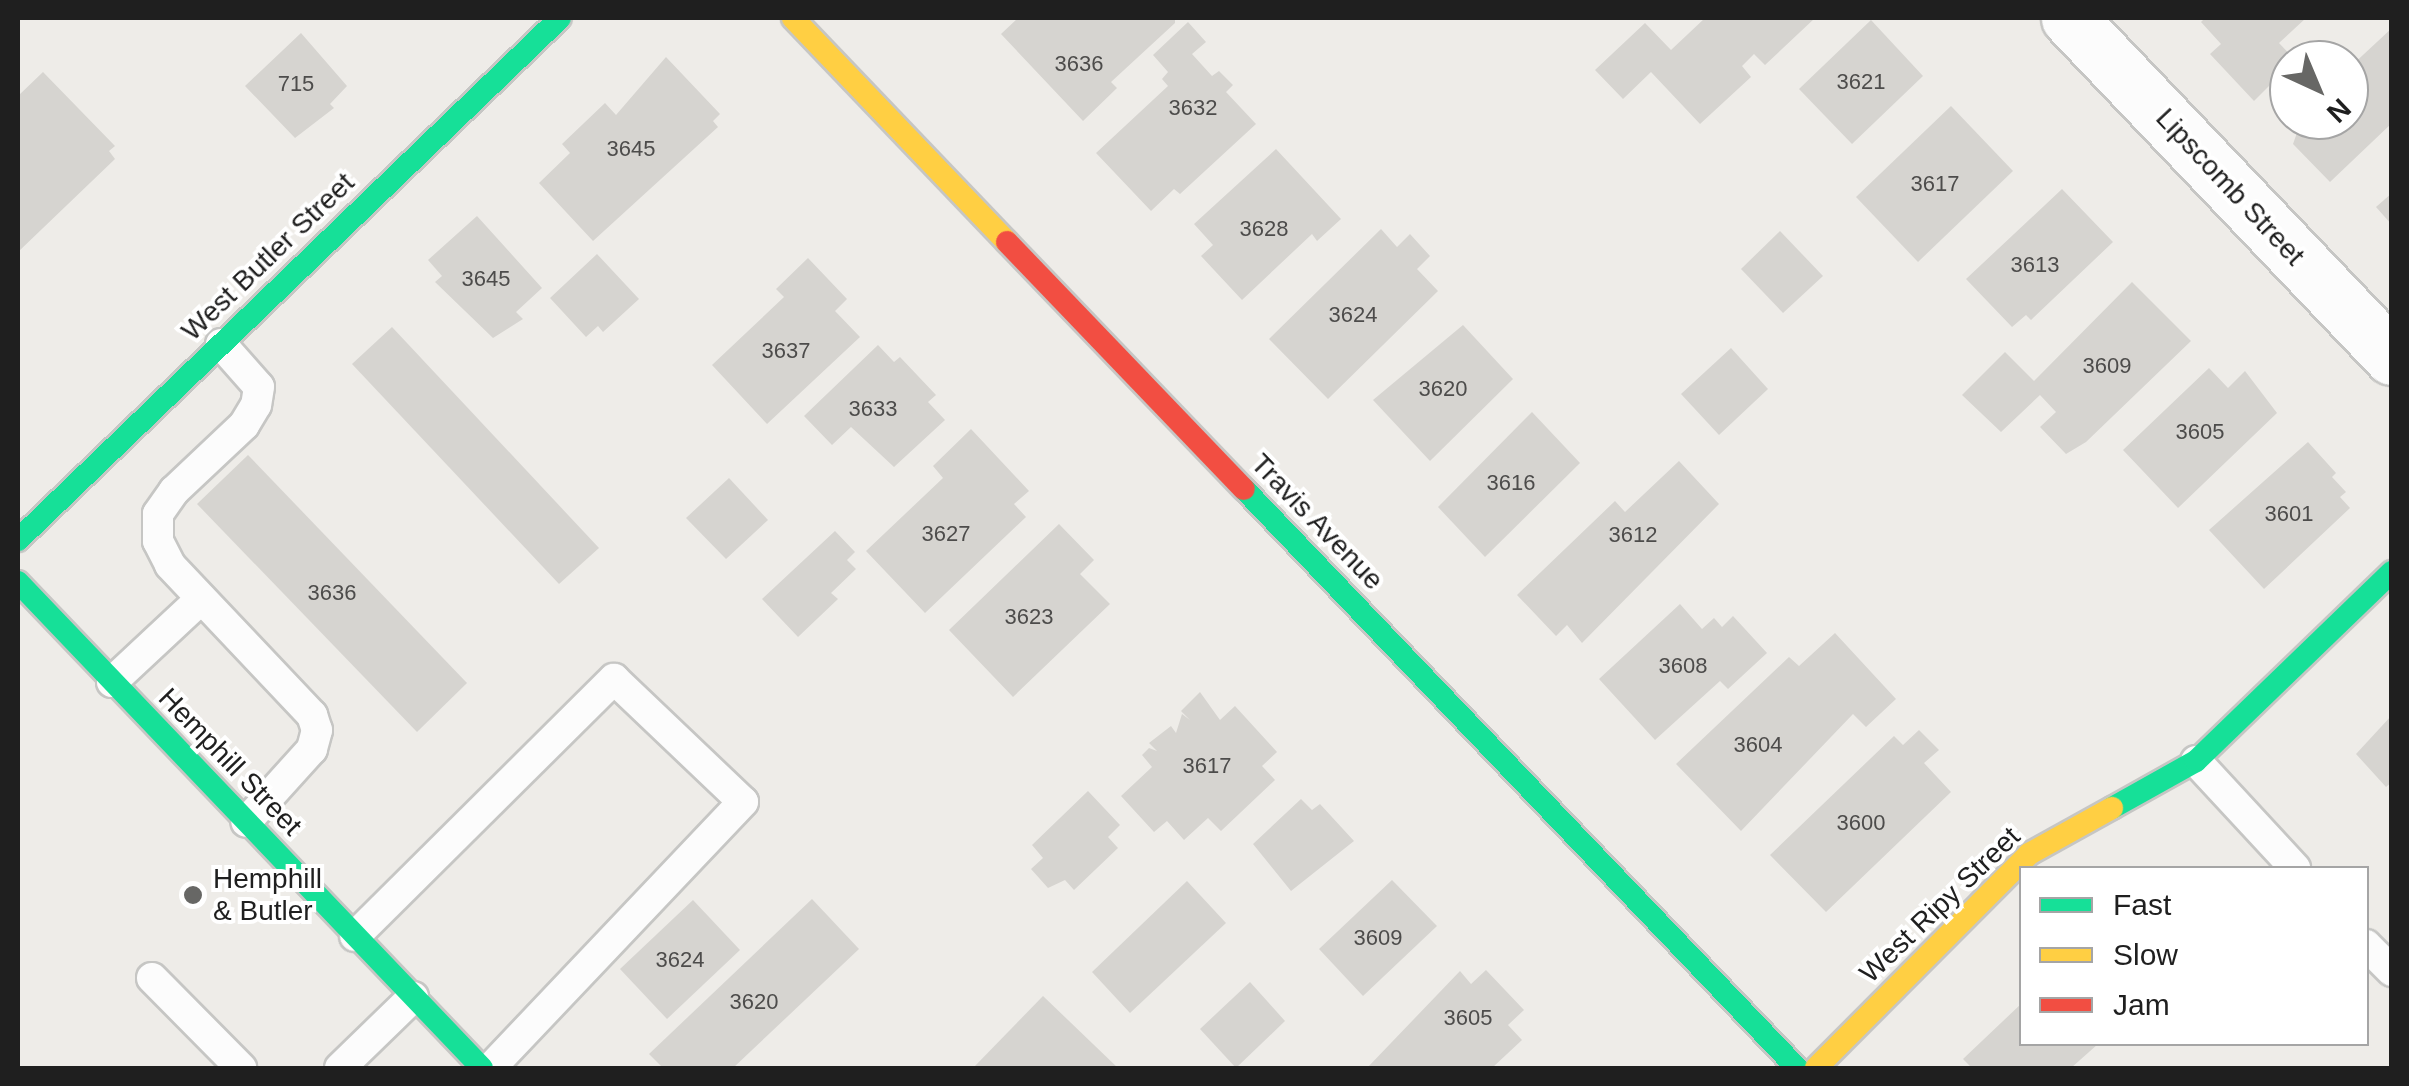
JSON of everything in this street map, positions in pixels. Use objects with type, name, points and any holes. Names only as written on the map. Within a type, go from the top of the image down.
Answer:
[{"type":"street","name":"West Butler Street","points":[[18,540],[560,18]]},
{"type":"street","name":"Travis Avenue","points":[[793,18],[1797,1068]]},
{"type":"street","name":"Lipscomb Street","points":[[2070,18],[2392,357]]},
{"type":"street","name":"West Ripy Street","points":[[1816,1068],[2029,854],[2196,760],[2392,572]]},
{"type":"street","name":"Hemphill Street","points":[[18,582],[482,1068]]},
{"type":"lane","points":[[221,344],[258,387],[256,405],[158,514],[164,553],[201,598],[312,715],[317,730],[312,749],[246,822]]},
{"type":"lane","points":[[112,682],[201,598]]},
{"type":"lane","points":[[355,936],[614,680],[743,802],[492,1068]]},
{"type":"lane","points":[[2196,760],[2293,866]]},
{"type":"lane","points":[[2369,947],[2392,971]]},
{"type":"lane","points":[[152,978],[241,1068]]},
{"type":"lane","points":[[340,1068],[413,997]]},
{"type":"building","points":[[1018,18],[1175,18],[1175,23],[1111,82],[1117,88],[1083,121],[1001,34]]},
{"type":"building","points":[[1705,18],[1815,18],[1765,65],[1754,54],[1742,66],[1751,77],[1700,124],[1651,72],[1623,99],[1595,70],[1645,23],[1671,50]]},
{"type":"building","points":[[2205,18],[2306,18],[2282,40],[2269,40],[2269,86],[2254,101],[2210,54],[2221,44],[2201,22]]},
{"type":"building","points":[[1871,20],[1923,76],[1852,144],[1799,89]]},
{"type":"building","points":[[1188,22],[1206,42],[1192,54],[1212,76],[1219,71],[1233,85],[1226,92],[1256,124],[1180,194],[1174,189],[1151,211],[1096,153],[1168,86],[1162,79],[1168,72],[1153,55]]},
{"type":"building","points":[[2392,28],[2392,123],[2330,182],[2293,144],[2294,140],[2369,140],[2369,49]]},
{"type":"building","points":[[301,33],[347,86],[330,104],[334,108],[295,138],[245,86]]},
{"type":"building","points":[[666,57],[720,114],[713,121],[718,127],[593,241],[539,183],[570,153],[562,144],[605,103],[616,115]]},
{"type":"building","points":[[43,72],[115,146],[109,151],[115,159],[18,252],[18,96]]},
{"type":"building","points":[[1951,106],[2013,171],[1918,262],[1856,197]]},
{"type":"building","points":[[1276,149],[1341,219],[1317,241],[1312,234],[1242,300],[1201,256],[1213,245],[1194,224]]},
{"type":"building","points":[[2062,189],[2113,242],[2031,320],[2026,315],[2012,327],[1966,279]]},
{"type":"building","points":[[2392,193],[2392,225],[2376,207]]},
{"type":"building","points":[[477,216],[542,288],[516,312],[523,319],[493,338],[435,282],[442,276],[428,260]]},
{"type":"building","points":[[1381,229],[1397,247],[1410,234],[1430,256],[1417,269],[1438,291],[1328,399],[1269,339]]},
{"type":"building","points":[[1780,231],[1823,276],[1783,313],[1741,269]]},
{"type":"building","points":[[597,254],[639,299],[603,332],[598,326],[586,337],[550,298]]},
{"type":"building","points":[[808,258],[847,299],[835,311],[860,337],[767,424],[712,365],[784,297],[776,289]]},
{"type":"building","points":[[2132,282],[2191,341],[2086,442],[2066,454],[2040,427],[2056,412],[2040,395],[2001,432],[1962,395],[2005,352],[2034,381]]},
{"type":"building","points":[[1463,325],[1513,379],[1430,461],[1373,400]]},
{"type":"building","points":[[392,327],[599,548],[559,584],[352,364]]},
{"type":"building","points":[[878,345],[894,362],[900,357],[936,395],[928,402],[945,420],[894,467],[851,427],[832,445],[804,416]]},
{"type":"building","points":[[1731,348],[1768,389],[1719,435],[1681,394]]},
{"type":"building","points":[[2209,368],[2228,388],[2245,371],[2277,413],[2178,508],[2123,450]]},
{"type":"building","points":[[1532,412],[1580,463],[1485,557],[1438,507]]},
{"type":"building","points":[[971,429],[1029,491],[1014,504],[1026,517],[925,613],[866,551],[943,478],[933,466]]},
{"type":"building","points":[[2308,442],[2336,473],[2332,477],[2346,492],[2340,497],[2350,508],[2264,589],[2209,530]]},
{"type":"building","points":[[248,455],[467,683],[417,732],[197,504]]},
{"type":"building","points":[[1679,461],[1719,504],[1582,643],[1567,625],[1556,636],[1517,595],[1615,501],[1625,512]]},
{"type":"building","points":[[729,478],[768,520],[726,559],[686,518]]},
{"type":"building","points":[[1059,524],[1094,560],[1080,574],[1110,604],[1013,697],[949,630]]},
{"type":"building","points":[[835,531],[855,552],[847,560],[856,569],[831,593],[838,599],[798,637],[762,599]]},
{"type":"building","points":[[1680,604],[1702,629],[1714,618],[1722,627],[1733,616],[1767,653],[1728,689],[1720,681],[1655,740],[1599,679]]},
{"type":"building","points":[[1835,633],[1896,699],[1866,727],[1853,714],[1741,831],[1676,764],[1789,657],[1799,666]]},
{"type":"building","points":[[1200,692],[1220,720],[1235,706],[1277,752],[1262,766],[1275,780],[1221,831],[1208,818],[1184,840],[1167,821],[1154,832],[1121,796],[1152,767],[1142,755],[1149,748],[1157,751],[1149,743],[1171,726],[1176,733],[1182,714],[1190,720],[1181,711]]},
{"type":"building","points":[[2392,715],[2392,782],[2386,787],[2356,754]]},
{"type":"building","points":[[1919,730],[1939,750],[1924,763],[1951,792],[1826,912],[1770,855],[1894,736],[1903,745]]},
{"type":"building","points":[[1088,791],[1120,825],[1108,837],[1118,848],[1074,890],[1065,880],[1048,888],[1031,869],[1043,858],[1032,845]]},
{"type":"building","points":[[1301,799],[1312,810],[1320,804],[1354,841],[1291,891],[1253,844]]},
{"type":"building","points":[[1392,880],[1437,926],[1363,996],[1319,949]]},
{"type":"building","points":[[1187,881],[1226,923],[1130,1013],[1092,972]]},
{"type":"building","points":[[812,899],[859,949],[733,1068],[663,1068],[649,1054]]},
{"type":"building","points":[[693,900],[740,950],[667,1019],[620,969]]},
{"type":"building","points":[[1486,970],[1524,1010],[1508,1025],[1522,1040],[1492,1068],[1367,1068],[1460,971],[1471,984]]},
{"type":"building","points":[[1250,982],[1285,1021],[1236,1068],[1200,1029]]},
{"type":"building","points":[[1043,996],[1118,1068],[973,1068]]},
{"type":"building","points":[[2019,1006],[2019,1046],[2096,1046],[2071,1068],[1972,1068],[1963,1059]]},
{"type":"traffic: fast","points":[[18,540],[560,18]]},
{"type":"traffic: fast","points":[[1244,489],[1797,1068]]},
{"type":"traffic: fast","points":[[2112,808],[2196,761],[2392,572]]},
{"type":"traffic: fast","points":[[18,582],[482,1068]]},
{"type":"traffic: slow","points":[[793,18],[1007,242]]},
{"type":"traffic: slow","points":[[1816,1068],[2029,854],[2112,808]]},
{"type":"traffic: jam","points":[[1007,242],[1244,489]]},
{"type":"place","name":"Hemphill & Butler","points":[[193,895]]}]
